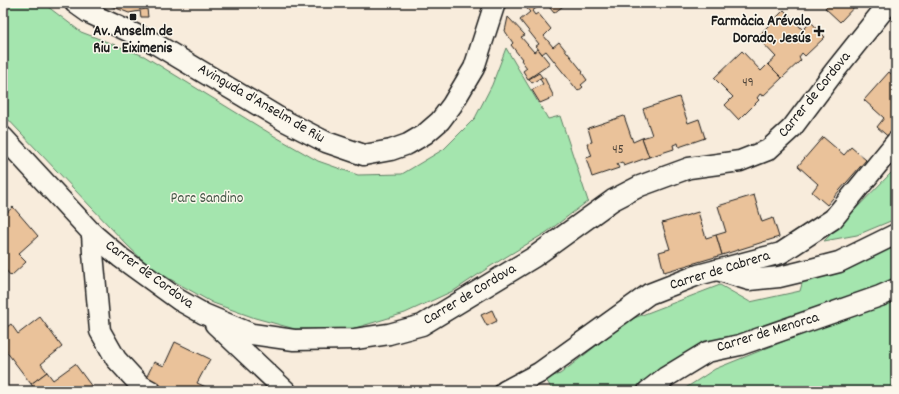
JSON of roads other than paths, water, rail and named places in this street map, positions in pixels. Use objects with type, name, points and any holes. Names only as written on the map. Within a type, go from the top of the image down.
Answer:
[{"type":"street","name":"Avinguda d'Anselm de Riu","points":[[76,3],[89,13],[154,43],[283,120],[326,142],[364,155],[391,150],[408,144],[425,134],[440,121],[452,105],[474,68],[495,3]]},
{"type":"street","name":"Carrer de Cordova","points":[[3,137],[92,233],[129,264],[179,300],[204,314],[252,334],[294,340],[355,339],[388,334],[422,325],[534,257],[613,200],[640,186],[689,168],[740,160],[768,150],[792,128],[889,3]]},
{"type":"street","name":"Carrer de Cabrera","points":[[505,391],[539,373],[649,294],[698,275],[782,253],[833,219],[896,142]]},
{"type":"street","points":[[92,233],[100,331],[116,359],[140,385],[151,391]]},
{"type":"street","points":[[717,270],[749,280],[779,277],[839,262],[896,234]]},
{"type":"street","name":"Carrer de Menorca","points":[[648,391],[666,377],[707,352],[740,345],[896,289]]},
{"type":"street","points":[[204,314],[286,391]]},
{"type":"place","name":"Av. Anselm de Riu - Eiximenis","points":[[133,17]]},
{"type":"place","name":"Farmàcia Arévalo Dorado, Jesús","points":[[819,31]]},
{"type":"park label","name":"Parc Sandino","points":[[207,199]]}]
